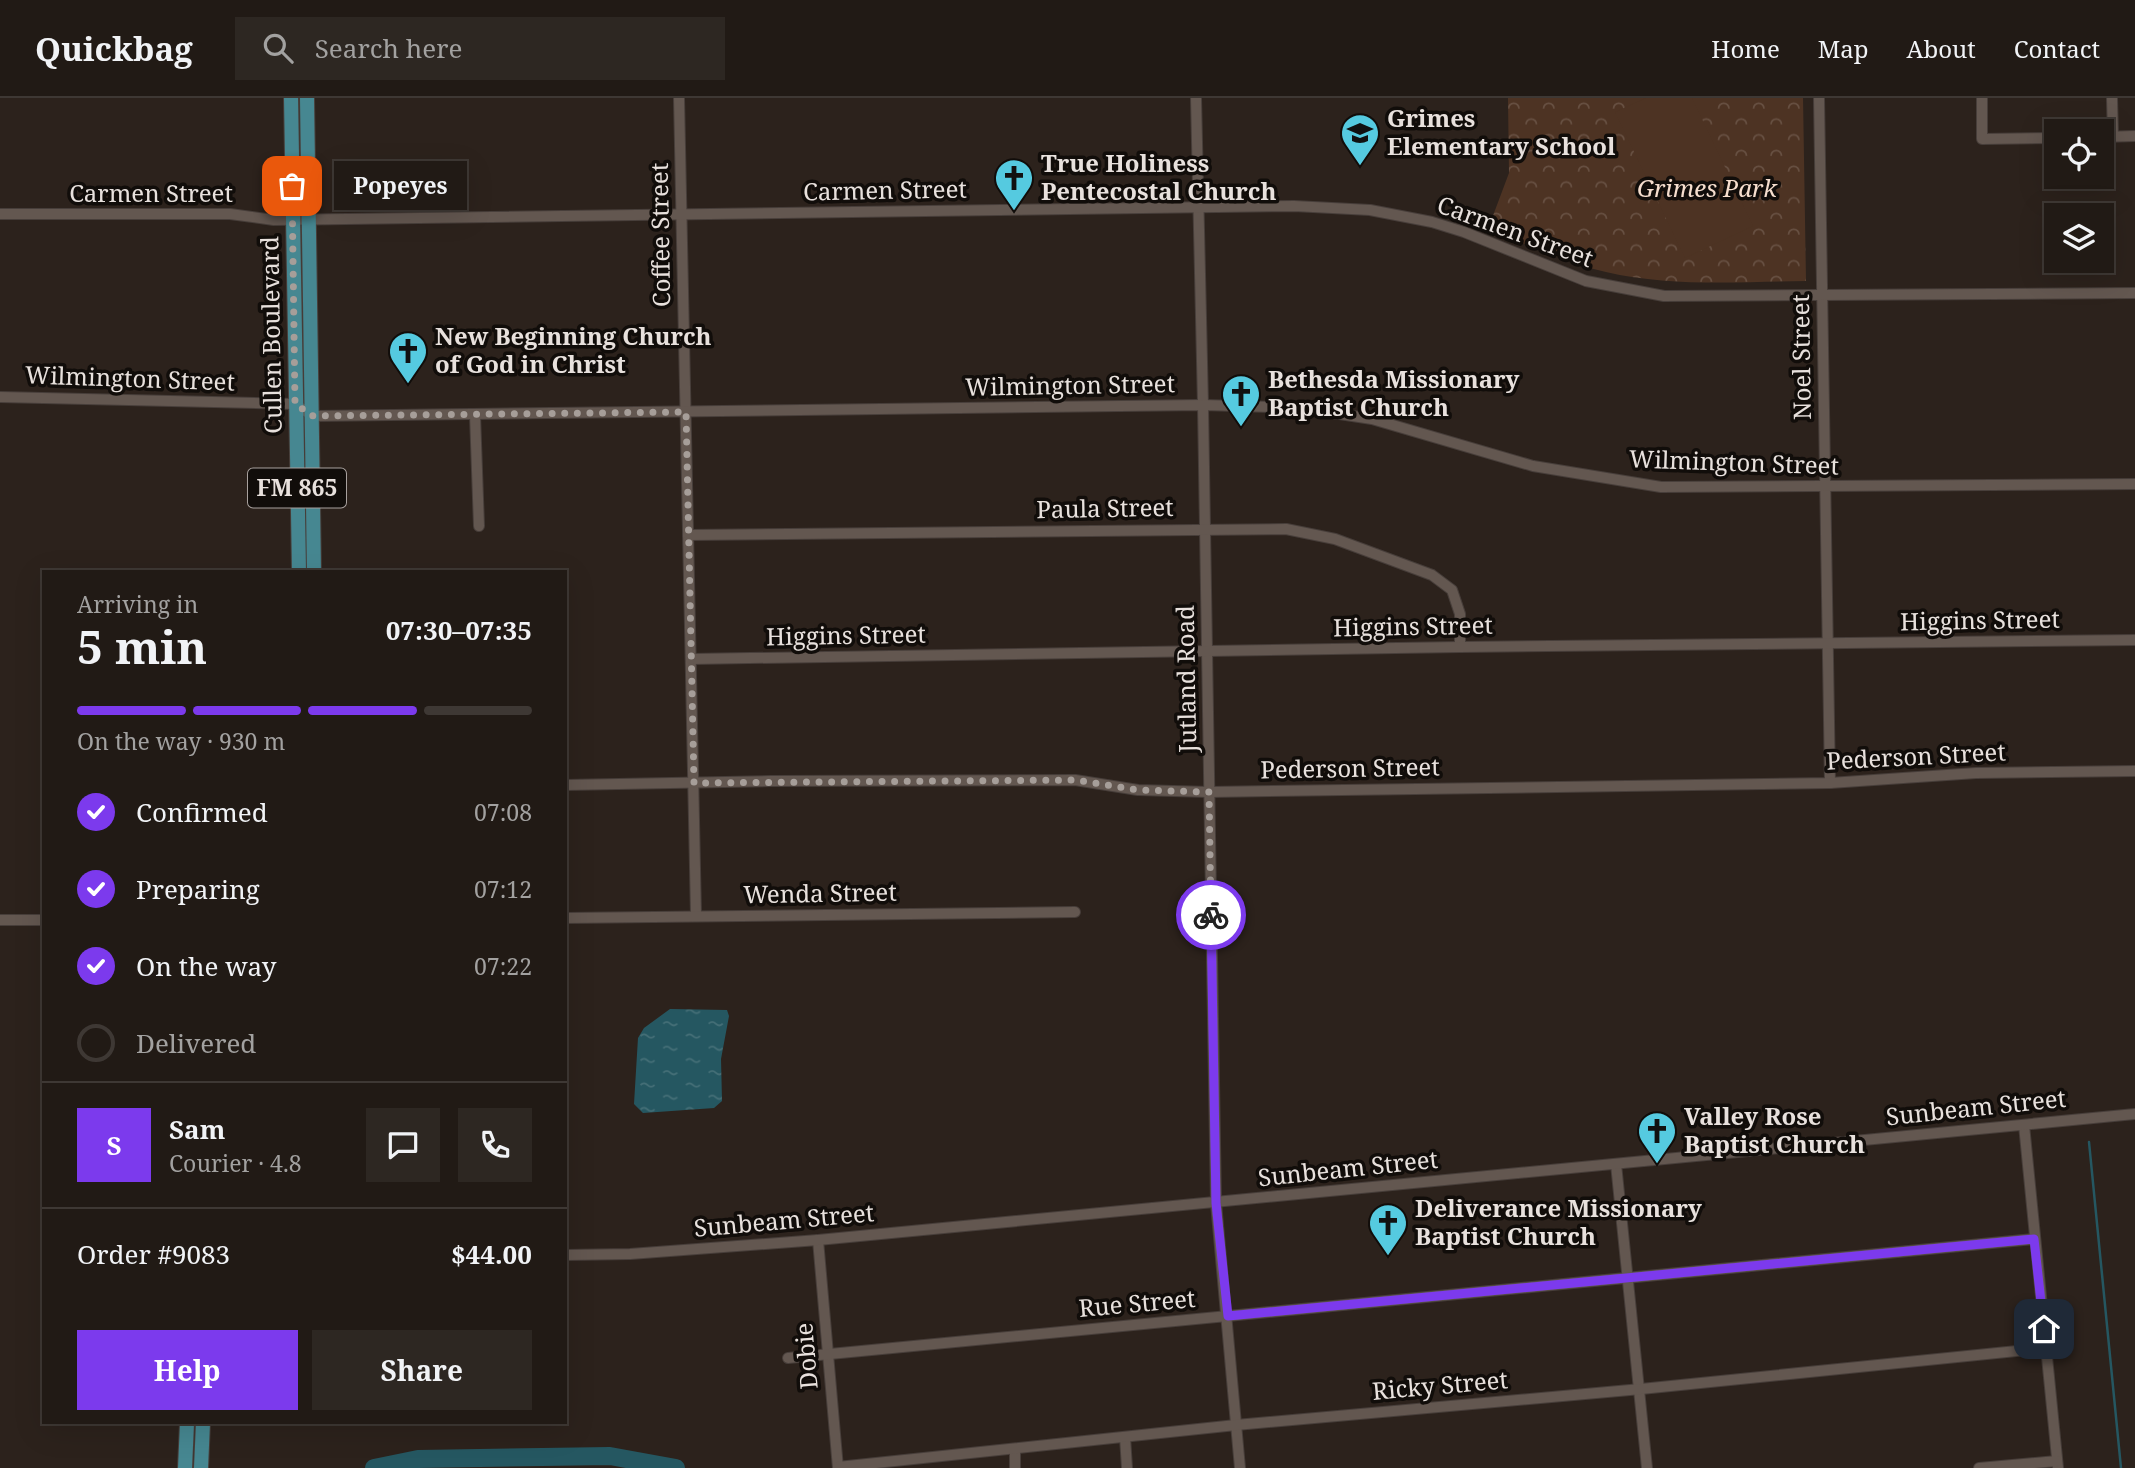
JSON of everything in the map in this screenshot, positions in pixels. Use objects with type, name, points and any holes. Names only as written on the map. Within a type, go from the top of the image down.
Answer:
[{"type":"main road","name":"Cullen Boulevard","points":[[291,98],[299,570]]},
{"type":"main road","name":"Cullen Boulevard","points":[[307,98],[314,570]]},
{"type":"main road","points":[[298,553],[314,551]]},
{"type":"main road","points":[[185,1468],[187,1424]]},
{"type":"main road","points":[[201,1468],[203,1424]]},
{"type":"street","name":"Coffee Street","points":[[679,98],[696,916]]},
{"type":"street","name":"Jutland Road","points":[[1196,98],[1216,1203],[1240,1468]]},
{"type":"street","name":"Noel Street","points":[[1819,98],[1830,783]]},
{"type":"street","points":[[1982,98],[1982,139],[2044,138]]},
{"type":"street","points":[[2110,119],[2112,98]]},
{"type":"street","points":[[2114,137],[2135,136]]},
{"type":"street","name":"Carmen Street","points":[[0,214],[230,214],[274,220],[310,220],[1294,206],[1403,216],[1464,232],[1586,281],[1664,296],[2135,292]]},
{"type":"street","name":"Wilmington Street","points":[[0,397],[295,404]]},
{"type":"street","points":[[295,404],[313,416]]},
{"type":"street","name":"Wilmington Street","points":[[313,416],[1203,405],[1301,408],[1372,419],[1533,466],[1661,487],[2135,484]]},
{"type":"street","points":[[475,415],[479,526]]},
{"type":"street","name":"Paula Street","points":[[688,535],[1286,529],[1335,539],[1432,575],[1452,590],[1460,614],[1460,647]]},
{"type":"street","name":"Higgins Street","points":[[691,659],[2135,640]]},
{"type":"street","name":"Pederson Street","points":[[567,785],[1075,780],[1138,790],[1209,792],[1830,783],[1976,774],[2135,771]]},
{"type":"street","name":"Wenda Street","points":[[567,918],[1075,912]]},
{"type":"street","points":[[0,920],[42,920]]},
{"type":"street","name":"Sunbeam Street","points":[[567,1255],[630,1254],[818,1240],[2135,1114]]},
{"type":"street","points":[[1979,1468],[2057,1464],[2024,1125]]},
{"type":"street","points":[[1616,1164],[1647,1468]]},
{"type":"street","name":"Rue Street","points":[[788,1358],[2034,1239]]},
{"type":"street","name":"Dobie","points":[[818,1240],[838,1467]]},
{"type":"street","name":"Ricky Street","points":[[838,1467],[1236,1425],[2046,1348]]},
{"type":"street","points":[[1125,1437],[1127,1468]]},
{"type":"street","points":[[1015,1449],[1015,1468]]},
{"type":"green space","name":"Grimes Park","points":[[1508,98],[1803,98],[1806,281],[1705,282],[1630,277],[1576,264],[1488,229],[1509,173]]},
{"type":"green space","points":[[1646,98],[1692,98],[1753,226],[1685,258],[1615,112]]},
{"type":"water","points":[[670,1009],[727,1010],[729,1016],[721,1059],[722,1101],[714,1108],[643,1113],[634,1104],[638,1038],[644,1028]]},
{"type":"waterway","points":[[2089,1142],[2121,1468]]},
{"type":"waterway","points":[[374,1468],[418,1459],[610,1456],[676,1468]]},
{"type":"way so far","points":[[292,186],[295,404],[313,416],[686,412],[694,783],[1075,780],[1138,790],[1209,792],[1211,915]]},
{"type":"place","name":"Grimes Elementary School","points":[[1360,167]]},
{"type":"place","name":"Popeyes","points":[[292,186]]},
{"type":"place","name":"True Holiness Pentecostal Church","points":[[1014,212]]},
{"type":"place","name":"New Beginning Church of God in Christ","points":[[408,385]]},
{"type":"place","name":"Bethesda Missionary Baptist Church","points":[[1241,428]]},
{"type":"place","name":"Valley Rose Baptist Church","points":[[1657,1165]]},
{"type":"place","name":"Deliverance Missionary Baptist Church","points":[[1388,1257]]},
{"type":"route","points":[[1211,915],[1216,1203],[1228,1316],[2034,1239],[2044,1329]]}]
